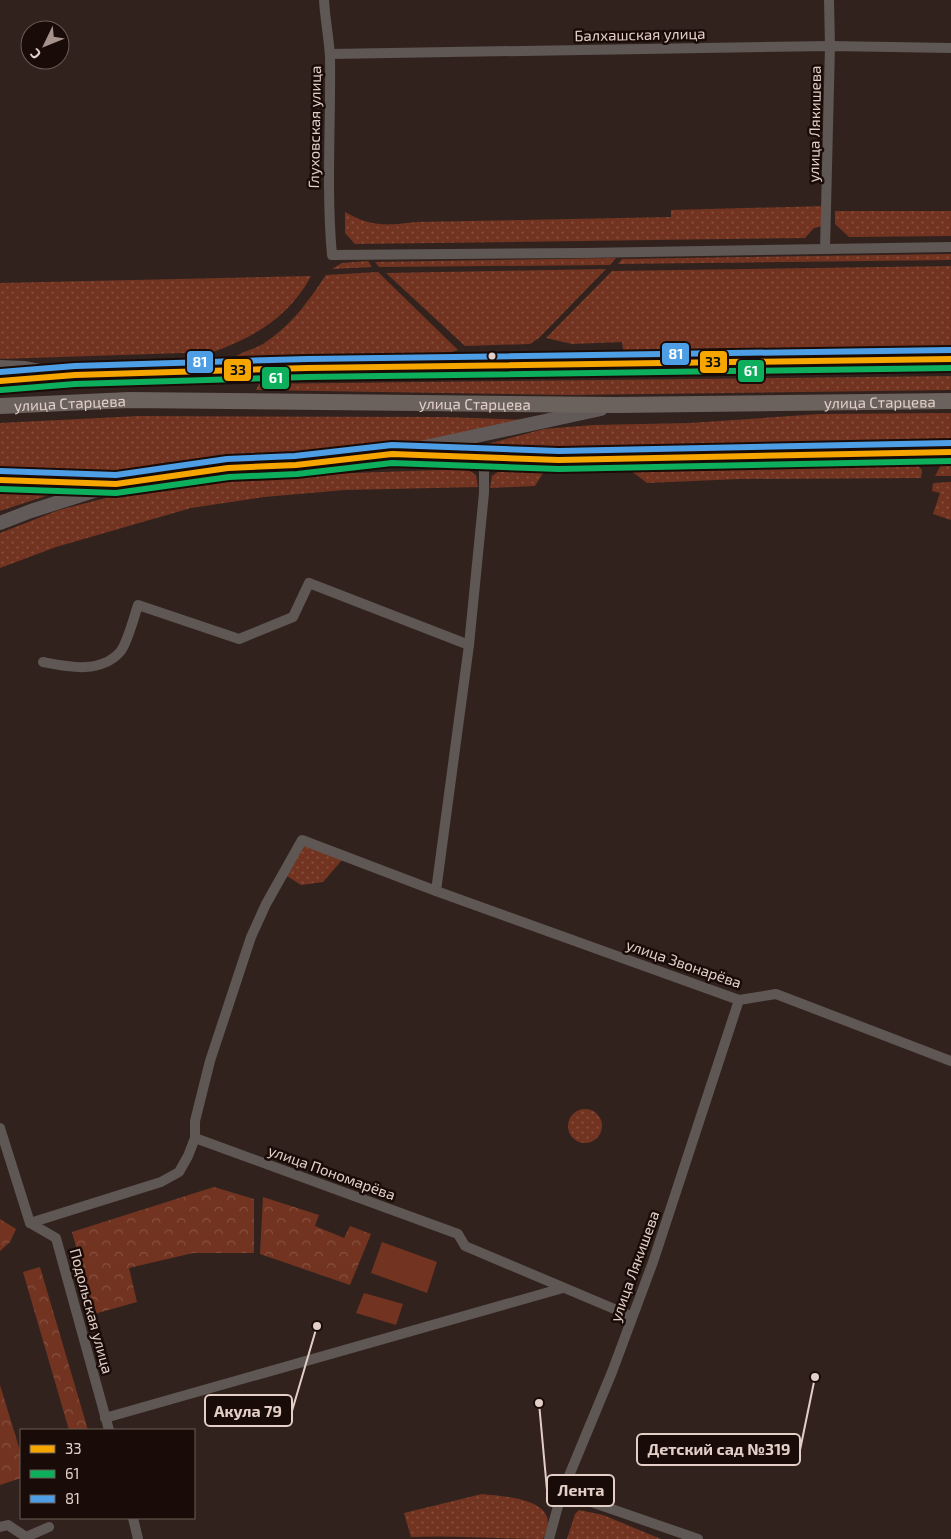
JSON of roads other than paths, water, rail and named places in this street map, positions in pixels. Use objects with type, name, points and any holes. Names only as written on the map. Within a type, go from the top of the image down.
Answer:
[{"type":"main road","name":"улица Старцева","points":[[0,381],[74,375],[327,368],[951,359]]},
{"type":"main road","points":[[0,367],[74,375]]},
{"type":"main road","name":"улица Старцева","points":[[0,406],[129,400],[616,405],[951,401]]},
{"type":"main road","points":[[0,523],[116,484],[228,468],[296,465],[392,454],[616,405]]},
{"type":"main road","points":[[0,480],[116,484]]},
{"type":"street","name":"Глуховская улица","points":[[324,0],[325,26],[330,54],[328,212],[332,254],[825,249]]},
{"type":"street","name":"улица Лякишева","points":[[825,249],[830,46],[829,0]]},
{"type":"street","name":"Балхашская улица","points":[[330,54],[830,46],[951,48]]},
{"type":"street","points":[[825,249],[951,247]]},
{"type":"street","points":[[392,454],[559,460],[951,452]]},
{"type":"street","points":[[436,891],[469,645],[484,493],[484,458]]},
{"type":"street","points":[[43,662],[73,668],[101,666],[121,651],[138,605],[239,639],[292,617],[308,582],[469,645]]},
{"type":"street","name":"улица Звонарёва","points":[[195,1138],[195,1121],[210,1061],[251,938],[266,904],[302,840],[436,891],[739,1000],[776,994],[951,1061]]},
{"type":"street","name":"улица Лякишева","points":[[549,1539],[561,1495],[612,1372],[631,1316],[653,1262],[739,1000]]},
{"type":"street","points":[[0,1128],[30,1223],[161,1182],[179,1172],[195,1138]]},
{"type":"street","name":"улица Пономарёва","points":[[195,1138],[458,1234],[465,1246],[631,1316]]},
{"type":"street","name":"Подольская улица","points":[[30,1223],[56,1238],[109,1429]]},
{"type":"street","points":[[105,1418],[563,1288]]},
{"type":"street","points":[[561,1495],[574,1496],[698,1539]]},
{"type":"street","points":[[133,1519],[138,1539]]},
{"type":"street","points":[[0,1527],[8,1525],[26,1537],[48,1527]]},
{"type":"place","name":"Акула 79","points":[[317,1326]]},
{"type":"place","name":"Детский сад №319","points":[[815,1377]]},
{"type":"place","name":"Лента","points":[[539,1403]]}]
